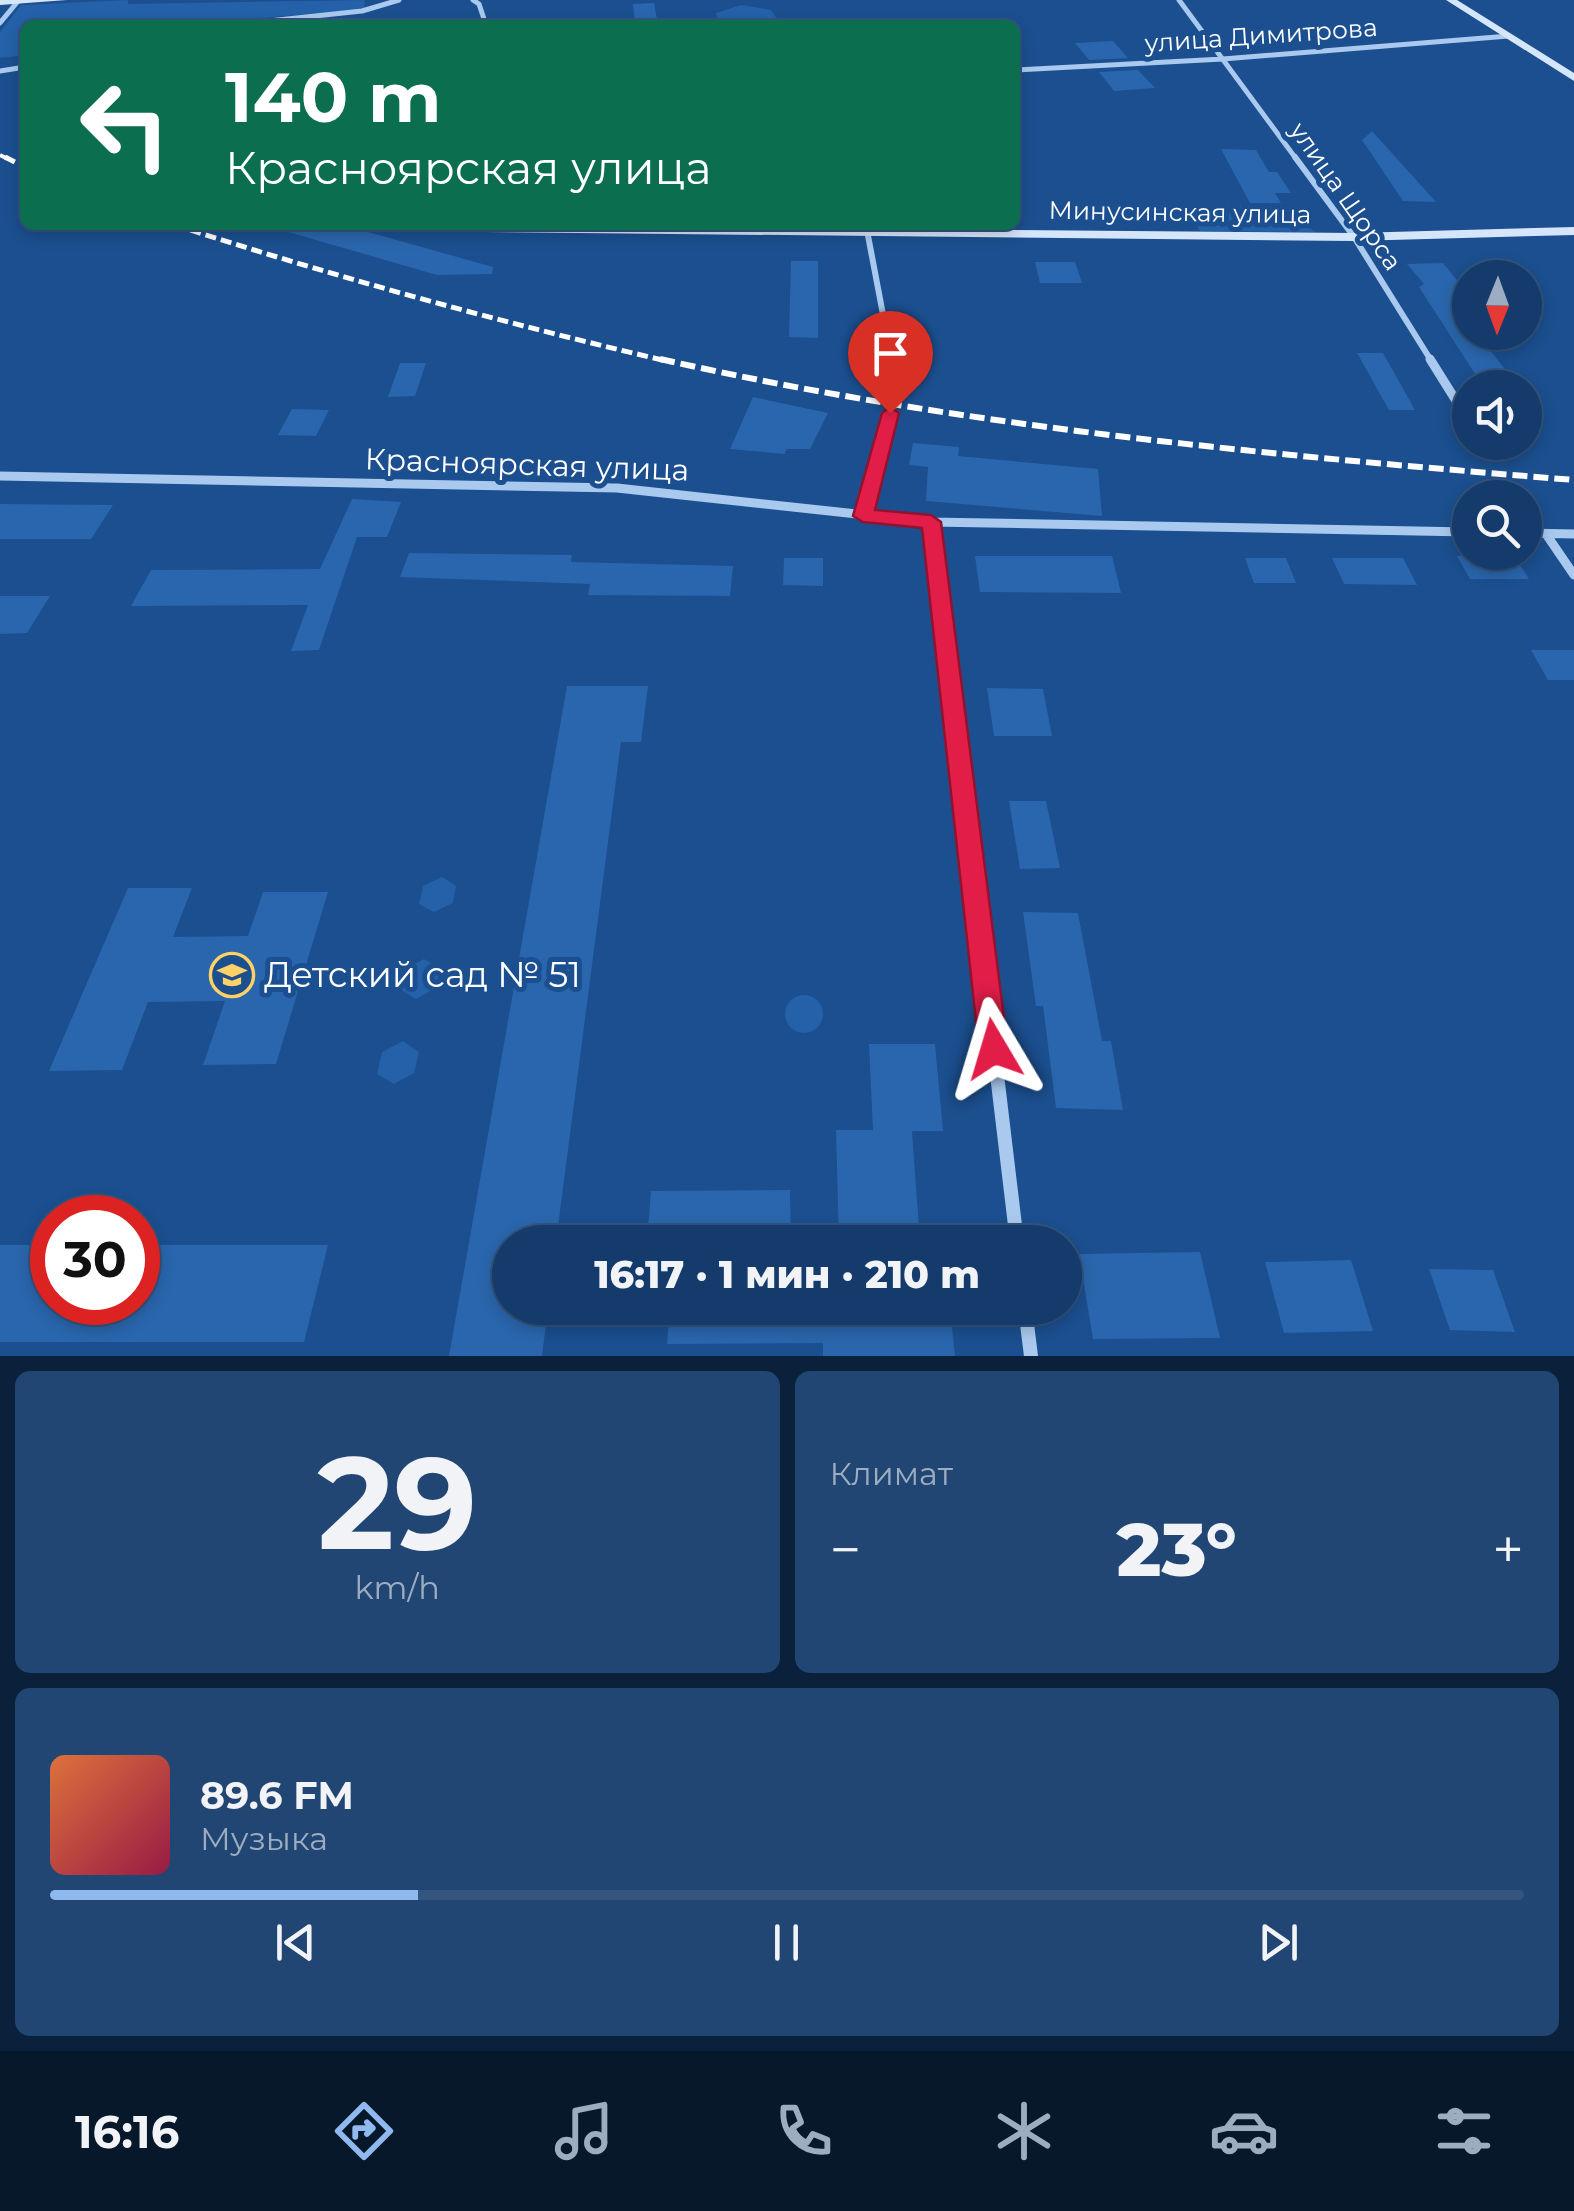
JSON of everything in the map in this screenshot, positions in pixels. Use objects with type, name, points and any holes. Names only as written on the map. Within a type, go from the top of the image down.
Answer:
[{"type":"street","points":[[0,2],[62,0]]},
{"type":"street","points":[[277,20],[362,11],[399,0]]},
{"type":"street","name":"улица Щорса","points":[[1179,0],[1354,237],[1452,394]]},
{"type":"street","points":[[1451,0],[1574,78]]},
{"type":"street","points":[[0,23],[19,1]]},
{"type":"street","name":"улица Димитрова","points":[[1020,70],[1223,59],[1510,36]]},
{"type":"street","points":[[866,230],[897,386]]},
{"type":"street","name":"Минусинская улица","points":[[974,230],[1354,237],[1574,231]]},
{"type":"street","points":[[863,516],[890,413]]},
{"type":"street","name":"Красноярская улица","points":[[0,476],[617,488],[931,522],[1452,532]]},
{"type":"street","points":[[931,522],[1016,1225]]},
{"type":"street","points":[[1542,534],[1574,534]]},
{"type":"street","points":[[1546,534],[1574,576]]},
{"type":"street","points":[[1028,1325],[1031,1356]]},
{"type":"shaded area","points":[[128,0],[128,4],[365,0],[364,9],[239,20],[20,20],[20,56],[0,58],[0,32],[21,5]]},
{"type":"shaded area","points":[[741,5],[771,10],[778,20],[717,20],[716,13]]},
{"type":"shaded area","points":[[1184,205],[1281,206],[1315,232],[1200,231]]},
{"type":"shaded area","points":[[442,877],[456,886],[453,903],[434,912],[419,904],[423,886]]},
{"type":"shaded area","points":[[424,959],[440,969],[436,988],[416,999],[400,989],[405,969]]},
{"type":"shaded area","points":[[804,995],[817,1001],[823,1014],[817,1027],[804,1033],[791,1027],[785,1014],[791,1001]]},
{"type":"shaded area","points":[[403,1041],[419,1052],[414,1073],[394,1084],[377,1074],[382,1052]]},
{"type":"building","points":[[654,3],[657,20],[635,20],[633,4]]},
{"type":"building","points":[[1113,41],[1128,58],[1089,60],[1075,43]]},
{"type":"building","points":[[1138,70],[1155,88],[1114,91],[1099,72]]},
{"type":"building","points":[[1372,131],[1436,202],[1403,201],[1362,140]]},
{"type":"building","points":[[1221,149],[1256,150],[1269,172],[1277,172],[1291,193],[1275,193],[1281,203],[1250,203]]},
{"type":"building","points":[[361,230],[493,267],[492,274],[437,275],[285,231]]},
{"type":"building","points":[[791,261],[818,261],[818,338],[789,337]]},
{"type":"building","points":[[1035,262],[1075,262],[1082,283],[1040,283]]},
{"type":"building","points":[[1443,263],[1452,274],[1452,338],[1419,287],[1424,284],[1407,264]]},
{"type":"building","points":[[1460,350],[1490,350],[1505,370],[1473,370]]},
{"type":"building","points":[[1357,353],[1383,353],[1415,410],[1389,410]]},
{"type":"building","points":[[400,363],[426,363],[415,396],[388,397]]},
{"type":"building","points":[[753,397],[828,413],[810,449],[786,449],[785,454],[730,449]]},
{"type":"building","points":[[292,409],[329,410],[316,436],[278,435]]},
{"type":"building","points":[[913,443],[959,447],[958,456],[1098,469],[1102,516],[926,501],[928,467],[909,465]]},
{"type":"building","points":[[352,499],[401,502],[387,537],[357,537],[319,650],[291,651],[308,605],[131,606],[151,570],[320,569]]},
{"type":"building","points":[[0,504],[113,505],[91,539],[0,539]]},
{"type":"building","points":[[409,553],[572,555],[571,562],[733,566],[730,596],[588,595],[590,584],[400,577]]},
{"type":"building","points":[[975,556],[1112,556],[1121,593],[980,592]]},
{"type":"building","points":[[784,558],[823,558],[823,586],[783,585]]},
{"type":"building","points":[[1245,558],[1286,558],[1296,583],[1254,583]]},
{"type":"building","points":[[1332,558],[1403,558],[1417,585],[1344,584]]},
{"type":"building","points":[[1465,570],[1523,570],[1529,579],[1470,579]]},
{"type":"building","points":[[0,596],[50,596],[27,633],[0,634]]},
{"type":"building","points":[[1531,650],[1574,650],[1574,680],[1548,680]]},
{"type":"building","points":[[567,686],[648,686],[641,742],[621,742],[558,1225],[492,1225],[492,1325],[546,1325],[542,1356],[449,1356]]},
{"type":"building","points":[[987,688],[1043,689],[1052,736],[994,736]]},
{"type":"building","points":[[1009,801],[1046,801],[1060,868],[1020,869]]},
{"type":"building","points":[[128,888],[192,888],[173,937],[248,936],[263,892],[328,892],[276,1064],[203,1065],[225,1001],[148,1002],[122,1070],[49,1071]]},
{"type":"building","points":[[1023,912],[1078,913],[1102,1041],[1111,1041],[1123,1110],[1056,1108],[1043,1006],[1036,1006]]},
{"type":"building","points":[[869,1044],[935,1044],[943,1131],[912,1131],[919,1225],[839,1225],[836,1130],[873,1130]]},
{"type":"building","points":[[790,1190],[791,1225],[648,1225],[651,1191]]},
{"type":"building","points":[[0,1245],[30,1245],[30,1325],[160,1325],[160,1245],[328,1245],[304,1342],[0,1342]]},
{"type":"building","points":[[1200,1252],[1220,1338],[1093,1339],[1082,1254]]},
{"type":"building","points":[[1351,1260],[1373,1331],[1284,1333],[1265,1262]]},
{"type":"building","points":[[1429,1269],[1493,1270],[1515,1332],[1450,1330]]},
{"type":"building","points":[[669,1325],[952,1325],[955,1356],[823,1356],[823,1343],[667,1344]]},
{"type":"tunnel","points":[[891,413],[897,386]]},
{"type":"railway","points":[[0,155],[10,160]]},
{"type":"railway","points":[[5,157],[20,164]]},
{"type":"railway","points":[[191,230],[421,299],[671,362]]},
{"type":"railway","points":[[660,359],[773,383],[1000,421],[1229,449],[1574,480]]},
{"type":"place","name":"Детский сад № 51","points":[[232,975]]},
{"type":"route","points":[[890,413],[863,516],[931,522],[994,1049]]}]
